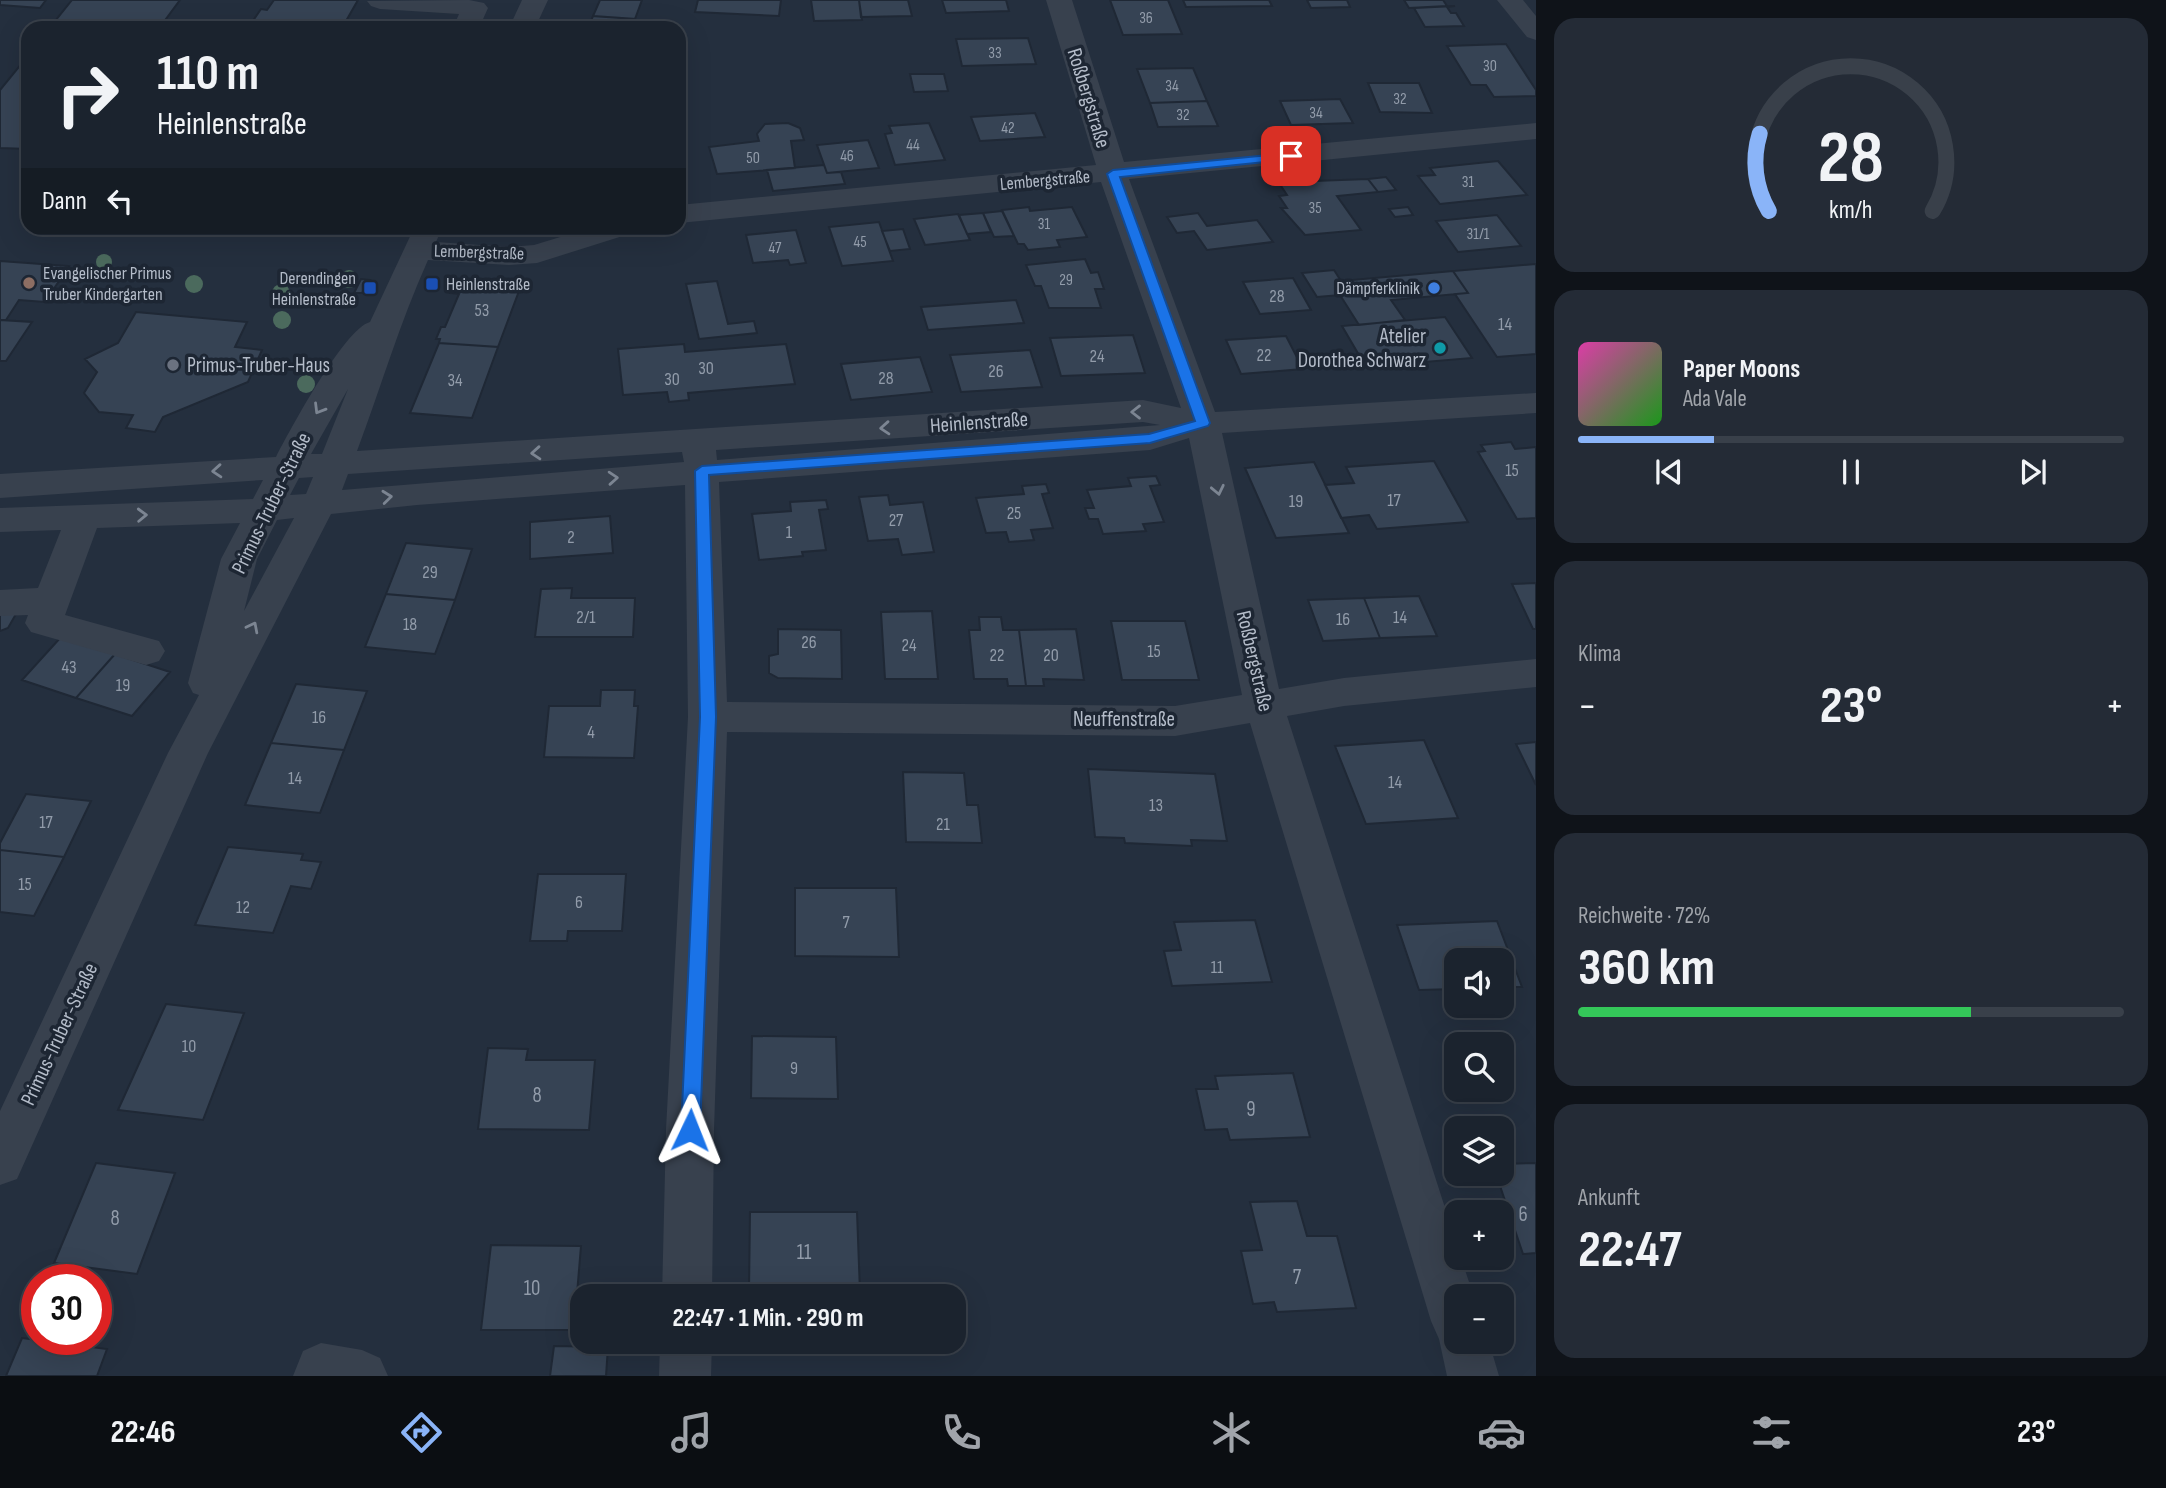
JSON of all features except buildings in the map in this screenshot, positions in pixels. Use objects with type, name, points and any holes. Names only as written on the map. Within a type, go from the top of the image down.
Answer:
[{"type":"street","points":[[525,21],[535,0]]},
{"type":"street","name":"Roßbergstraße","points":[[1059,0],[1113,174],[1203,423],[1264,706],[1444,1284]]},
{"type":"street","points":[[1510,0],[1536,32]]},
{"type":"street","points":[[380,1],[475,8],[469,21]]},
{"type":"street","name":"Lembergstraße","points":[[686,213],[1536,131]]},
{"type":"street","name":"Lembergstraße","points":[[423,239],[509,256],[537,254],[597,235]]},
{"type":"street","name":"Primus-Truber-Straße","points":[[0,1163],[188,753],[319,504],[374,364],[388,315],[423,239]]},
{"type":"street","name":"Primus-Truber-Straße","points":[[188,753],[239,559],[285,466],[348,362],[388,315]]},
{"type":"street","name":"Heinlenstraße","points":[[0,486],[285,466],[700,456],[1150,439],[1203,423],[1536,402]]},
{"type":"street","points":[[687,1284],[690,1130],[708,717],[700,456]]},
{"type":"street","name":"Heinlenstraße","points":[[0,520],[264,510],[700,456]]},
{"type":"street","points":[[83,517],[44,623],[146,651]]},
{"type":"street","points":[[0,603],[52,601]]},
{"type":"street","name":"Neuffenstraße","points":[[708,717],[1175,721],[1356,691],[1536,673]]},
{"type":"street","points":[[685,1376],[686,1354]]},
{"type":"street","points":[[1467,1354],[1473,1376]]},
{"type":"street","points":[[319,1376],[321,1369],[362,1376]]},
{"type":"place","name":"Evangelischer Primus Truber Kindergarten","points":[[29,283]]},
{"type":"place","name":"Heinlenstraße","points":[[432,284]]},
{"type":"place","name":"Derendingen Heinlenstraße","points":[[370,288]]},
{"type":"place","name":"Dämpferklinik","points":[[1434,288]]},
{"type":"place","name":"Atelier Dorothea Schwarz","points":[[1440,348]]},
{"type":"place","name":"Primus-Truber-Haus","points":[[173,365]]},
{"type":"route","points":[[690,1130],[708,717],[702,471],[1150,439],[1203,423],[1113,174],[1291,156]]}]
